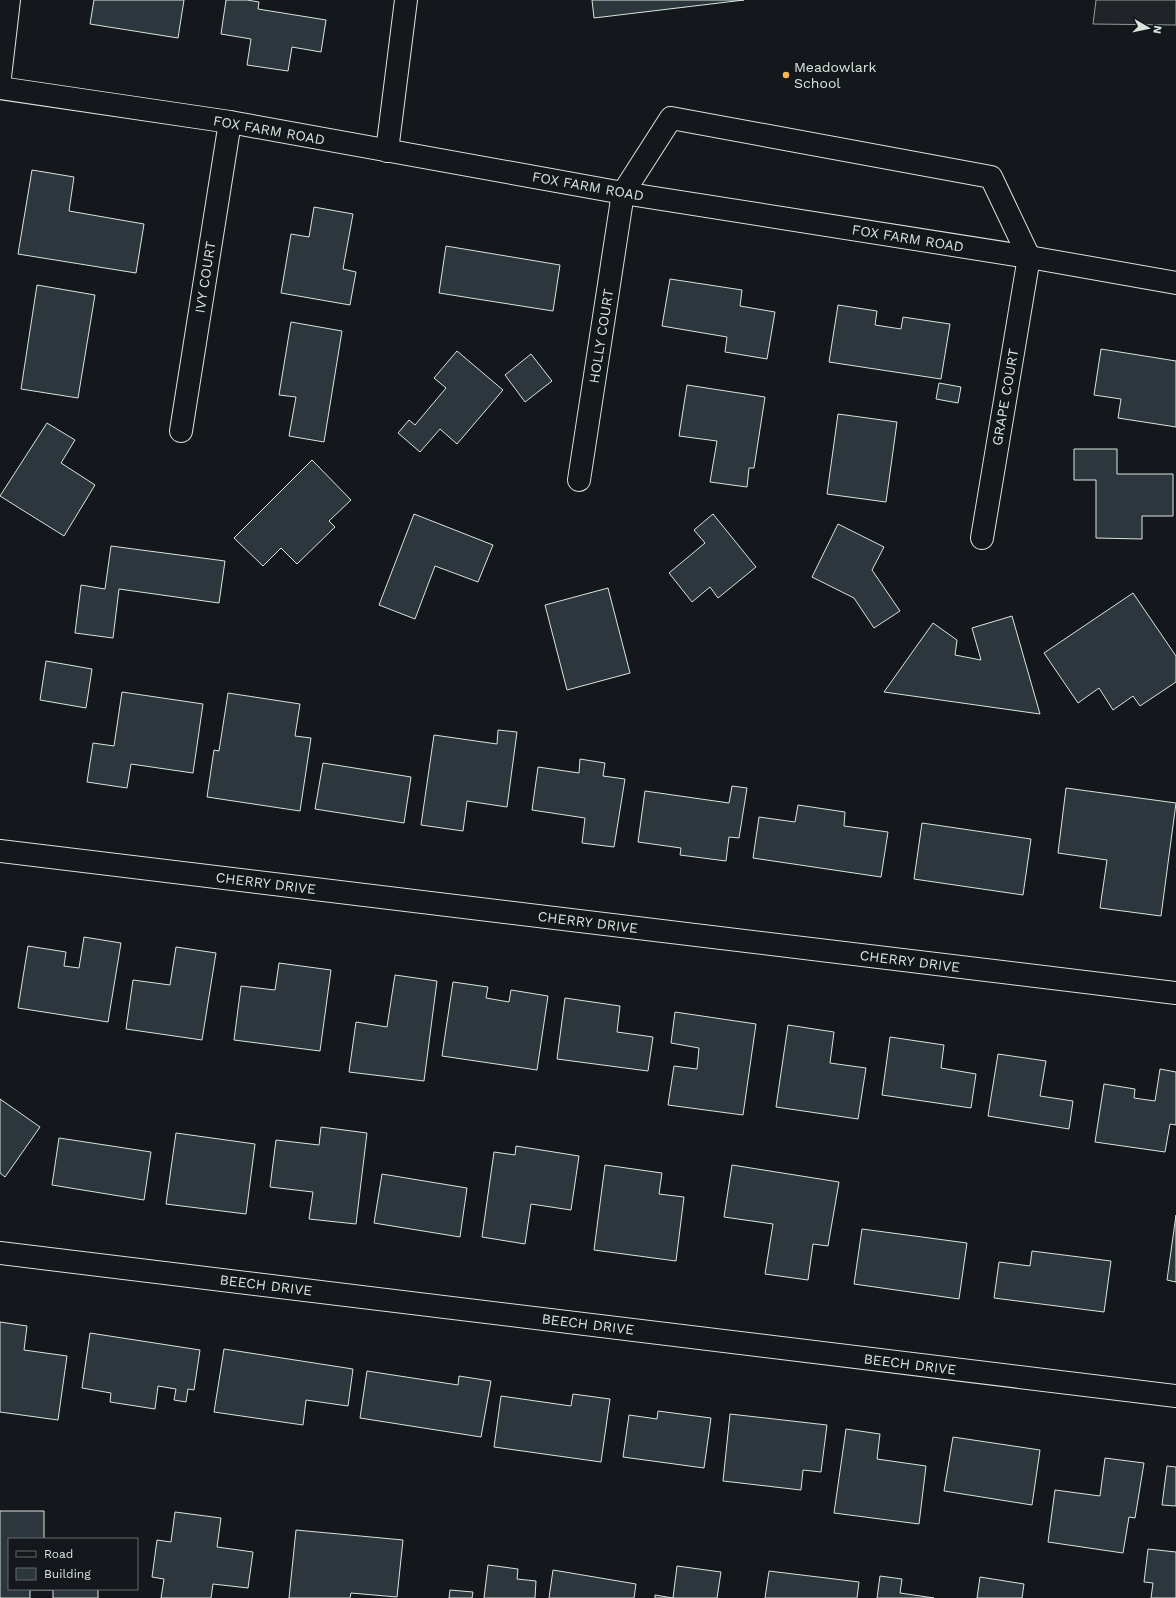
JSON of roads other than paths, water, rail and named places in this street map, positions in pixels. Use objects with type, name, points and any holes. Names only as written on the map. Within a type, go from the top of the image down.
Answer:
[{"type":"street","points":[[0,77],[9,0]]},
{"type":"street","points":[[387,151],[406,0]]},
{"type":"street","name":"FOX FARM ROAD","points":[[0,88],[230,122],[623,193],[1029,257],[1176,283]]},
{"type":"street","points":[[623,193],[671,118],[991,177],[1029,257]]},
{"type":"street","name":"IVY COURT","points":[[181,431],[230,122]]},
{"type":"street","name":"HOLLY COURT","points":[[579,480],[623,193]]},
{"type":"street","name":"GRAPE COURT","points":[[982,538],[1029,257]]},
{"type":"street","name":"CHERRY DRIVE","points":[[0,851],[1176,993]]},
{"type":"street","name":"BEECH DRIVE","points":[[0,1253],[1176,1396]]},
{"type":"place","name":"Meadowlark School","points":[[786,75]]}]
